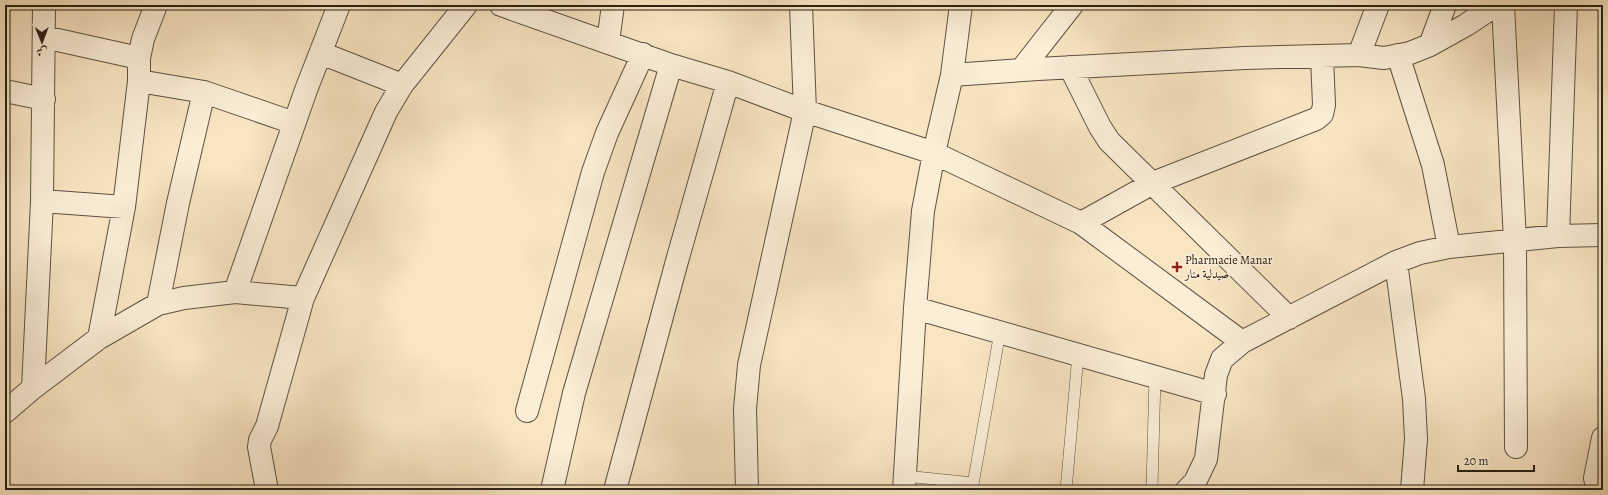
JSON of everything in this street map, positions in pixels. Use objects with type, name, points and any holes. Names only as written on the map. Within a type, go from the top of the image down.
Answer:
[{"type":"street","points":[[33,388],[42,201],[44,5]]},
{"type":"street","points":[[99,338],[124,207],[139,81],[139,58],[143,39],[156,5]]},
{"type":"street","points":[[235,292],[294,123],[339,5]]},
{"type":"street","points":[[267,490],[260,452],[260,440],[267,426],[303,298],[386,112],[402,85],[466,5]]},
{"type":"street","points":[[608,42],[613,5]]},
{"type":"street","points":[[747,490],[745,409],[749,365],[805,112],[802,5]]},
{"type":"street","points":[[904,483],[915,308],[923,211],[934,153],[952,75],[961,5]]},
{"type":"street","points":[[1021,70],[1072,5]]},
{"type":"street","points":[[1359,55],[1378,5]]},
{"type":"street","points":[[1430,45],[1446,5]]},
{"type":"street","points":[[952,75],[1245,58],[1359,55],[1384,58],[1410,53],[1430,45],[1466,25],[1496,5]]},
{"type":"street","points":[[1503,5],[1514,241],[1516,447]]},
{"type":"street","points":[[1558,236],[1566,5]]},
{"type":"street","points":[[509,6],[671,65],[728,82],[805,112],[934,153],[1081,223],[1242,342]]},
{"type":"street","points":[[44,37],[139,58]]},
{"type":"street","points":[[321,53],[402,85]]},
{"type":"street","points":[[527,412],[593,172],[607,133],[643,54]]},
{"type":"street","points":[[1398,55],[1433,165],[1449,247]]},
{"type":"street","points":[[1081,223],[1153,182],[1316,119],[1322,114],[1324,104],[1322,57]]},
{"type":"street","points":[[552,490],[574,392],[671,65]]},
{"type":"street","points":[[1070,67],[1100,127],[1109,141],[1153,182],[1289,318]]},
{"type":"street","points":[[139,81],[204,92],[294,123]]},
{"type":"street","points":[[615,490],[677,261],[728,82]]},
{"type":"street","points":[[5,91],[44,99]]},
{"type":"street","points":[[158,304],[178,203],[204,92]]},
{"type":"street","points":[[42,201],[124,207]]},
{"type":"street","points":[[1193,487],[1206,460],[1215,394],[1216,375],[1222,359],[1242,342],[1396,262],[1420,252],[1449,247],[1558,236],[1603,235]]},
{"type":"street","points":[[1396,262],[1414,399],[1416,439],[1412,490]]},
{"type":"street","points":[[5,412],[33,388],[99,338],[158,304],[184,298],[235,292],[303,298]]},
{"type":"street","points":[[915,308],[1215,394]]},
{"type":"street","points":[[1603,438],[1595,478],[1596,482],[1603,486]]},
{"type":"lane","points":[[904,483],[972,486],[1000,332]]},
{"type":"lane","points":[[1066,490],[1078,355]]},
{"type":"lane","points":[[1154,490],[1152,487],[1152,462],[1155,377]]},
{"type":"place","name":"Pharmacie Manar صيدلية منار","points":[[1177,267]]}]
